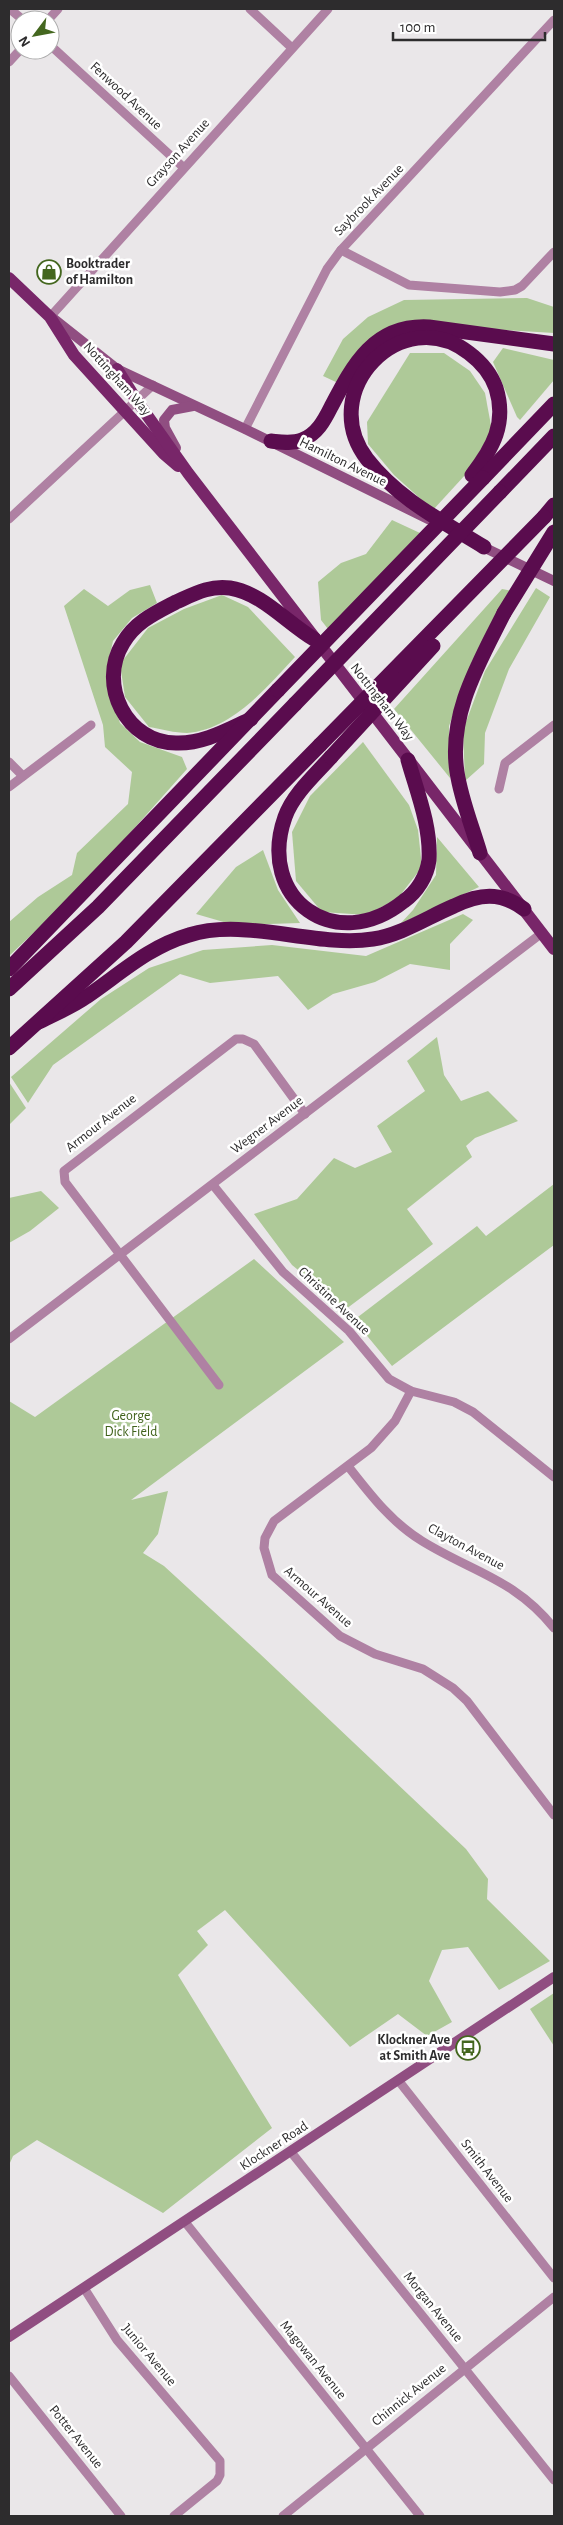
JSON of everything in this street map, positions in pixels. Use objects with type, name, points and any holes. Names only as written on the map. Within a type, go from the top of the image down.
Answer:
[{"type":"highway","points":[[271,441],[294,443],[313,434],[322,425],[352,367],[363,353],[385,336],[400,330],[416,326],[554,344]]},
{"type":"highway","points":[[477,476],[498,430],[499,399],[488,372],[478,359],[465,350],[438,340],[411,340],[386,350],[364,370],[353,395],[352,423],[361,450],[380,475],[412,503],[484,547]]},
{"type":"highway","points":[[9,969],[405,559],[477,476],[554,404]]},
{"type":"highway","points":[[9,989],[98,907],[554,436]]},
{"type":"highway","points":[[9,1048],[126,942],[554,505]]},
{"type":"highway","points":[[480,853],[458,778],[456,736],[464,696],[504,613],[554,532]]},
{"type":"highway","points":[[251,719],[222,733],[192,742],[159,741],[145,735],[127,719],[116,698],[114,671],[122,644],[135,627],[153,614],[202,590],[216,587],[230,588],[253,596],[314,639]]},
{"type":"highway","points":[[408,760],[426,826],[429,862],[424,877],[411,896],[382,917],[364,923],[332,923],[311,913],[296,901],[285,882],[280,865],[280,843],[285,816],[306,785],[433,646],[447,616]]},
{"type":"highway","points":[[39,1022],[84,999],[136,960],[154,949],[189,934],[227,930],[359,940],[390,935],[472,897],[496,895],[506,898],[524,909]]},
{"type":"main road","name":"Nottingham Way","points":[[9,278],[50,317],[74,355],[164,454],[188,474]]},
{"type":"main road","name":"Hamilton Avenue","points":[[50,317],[117,369],[271,441],[554,581]]},
{"type":"main road","name":"Nottingham Way","points":[[117,369],[136,401],[188,474],[554,949]]},
{"type":"main road","points":[[188,474],[165,428],[164,420],[172,410],[196,405]]},
{"type":"main road","name":"Klockner Road","points":[[9,2337],[554,1977]]},
{"type":"street","points":[[250,9],[292,48]]},
{"type":"street","name":"Grayson Avenue","points":[[50,317],[183,167],[328,9]]},
{"type":"street","name":"Saybrook Avenue","points":[[245,429],[327,269],[341,250],[554,20]]},
{"type":"street","name":"Fenwood Avenue","points":[[60,54],[183,167]]},
{"type":"street","points":[[341,250],[409,285],[500,292],[515,290],[522,286],[554,252]]},
{"type":"street","points":[[9,519],[153,385]]},
{"type":"street","points":[[9,787],[91,725]]},
{"type":"street","points":[[499,789],[505,763],[554,725]]},
{"type":"street","points":[[9,762],[23,776]]},
{"type":"street","name":"Wegner Avenue","points":[[9,1339],[542,933]]},
{"type":"street","name":"Armour Avenue","points":[[219,1384],[64,1182],[64,1171],[87,1151],[236,1039],[243,1039],[254,1044],[305,1114]]},
{"type":"street","name":"Christine Avenue","points":[[212,1185],[283,1272],[349,1331],[389,1378],[410,1391],[454,1402],[473,1412],[554,1477]]},
{"type":"street","name":"Armour Avenue","points":[[410,1391],[401,1411],[385,1434],[348,1466],[276,1518],[268,1528],[264,1548],[272,1575],[340,1636],[376,1654],[423,1669],[453,1688],[467,1701],[554,1816]]},
{"type":"street","name":"Clayton Avenue","points":[[348,1466],[371,1496],[400,1525],[440,1552],[512,1588],[543,1613],[554,1628]]},
{"type":"street","name":"Smith Avenue","points":[[398,2080],[554,2278]]},
{"type":"street","name":"Morgan Avenue","points":[[291,2152],[554,2480]]},
{"type":"street","name":"Magowan Avenue","points":[[185,2222],[420,2516]]},
{"type":"street","name":"Junior Avenue","points":[[84,2288],[118,2340],[220,2461],[220,2474],[217,2481],[174,2516]]},
{"type":"street","name":"Chinnick Avenue","points":[[283,2516],[464,2368],[554,2298]]},
{"type":"street","name":"Potter Avenue","points":[[9,2376],[121,2516]]},
{"type":"green space","points":[[527,298],[554,307],[554,333],[404,324],[338,383],[323,376],[343,339],[368,317],[404,300]]},
{"type":"green space","points":[[503,348],[554,360],[554,380],[520,420],[493,362]]},
{"type":"green space","points":[[410,353],[444,353],[470,371],[485,393],[492,431],[466,474],[433,510],[394,475],[368,444],[367,422]]},
{"type":"green space","points":[[392,520],[420,533],[328,629],[321,620],[318,582],[341,563],[366,554]]},
{"type":"green space","points":[[150,585],[157,603],[132,618],[113,641],[108,663],[110,692],[120,723],[140,742],[182,757],[187,769],[82,887],[9,956],[9,922],[38,897],[72,875],[77,853],[128,804],[132,772],[105,747],[103,725],[64,606],[84,589],[108,606],[130,590]]},
{"type":"green space","points":[[536,588],[550,597],[509,669],[485,733],[484,764],[465,781],[463,730],[485,671]]},
{"type":"green space","points":[[502,589],[512,591],[472,661],[449,726],[450,778],[394,709]]},
{"type":"green space","points":[[222,595],[248,607],[295,657],[247,705],[234,716],[219,724],[187,733],[149,727],[125,697],[120,664],[148,628],[184,609]]},
{"type":"green space","points":[[363,742],[409,805],[418,830],[422,867],[398,898],[367,915],[322,912],[296,881],[292,832],[310,796]]},
{"type":"green space","points":[[437,837],[479,887],[400,924],[413,910],[436,875]]},
{"type":"green space","points":[[263,850],[278,890],[300,923],[234,925],[196,914],[236,867]]},
{"type":"green space","points":[[463,914],[473,920],[450,944],[450,970],[410,964],[375,982],[333,994],[308,1010],[278,976],[210,983],[180,974],[53,1065],[28,1103],[11,1077],[101,999],[149,968],[203,950],[272,945],[366,956]]},
{"type":"green space","points":[[437,1037],[444,1075],[461,1101],[488,1091],[518,1121],[475,1138],[466,1146],[472,1157],[407,1209],[433,1244],[346,1309],[292,1265],[254,1214],[297,1199],[334,1158],[355,1168],[392,1152],[377,1126],[425,1091],[407,1061]]},
{"type":"green space","points":[[9,1082],[26,1108],[9,1125]]},
{"type":"green space","points":[[554,1184],[554,1245],[392,1366],[354,1320],[477,1226],[486,1236]]},
{"type":"green space","points":[[41,1191],[59,1208],[30,1231],[9,1243],[9,1198]]},
{"type":"green space","name":"George Dick Field","points":[[254,1259],[344,1342],[131,1500],[168,1491],[158,1534],[143,1553],[164,1566],[259,1653],[466,1849],[488,1879],[487,1899],[550,1961],[499,1990],[468,1947],[442,1950],[429,1981],[452,2022],[427,2036],[398,2014],[350,2047],[225,1910],[197,1931],[208,1945],[178,1975],[272,2128],[163,2213],[37,2140],[13,2156],[9,2165],[9,1401],[35,1417]]},
{"type":"green space","points":[[554,1993],[554,2046],[530,2009]]},
{"type":"place","name":"Booktrader of Hamilton","points":[[49,272]]},
{"type":"place","name":"Klockner Ave at Smith Ave","points":[[468,2048]]}]
